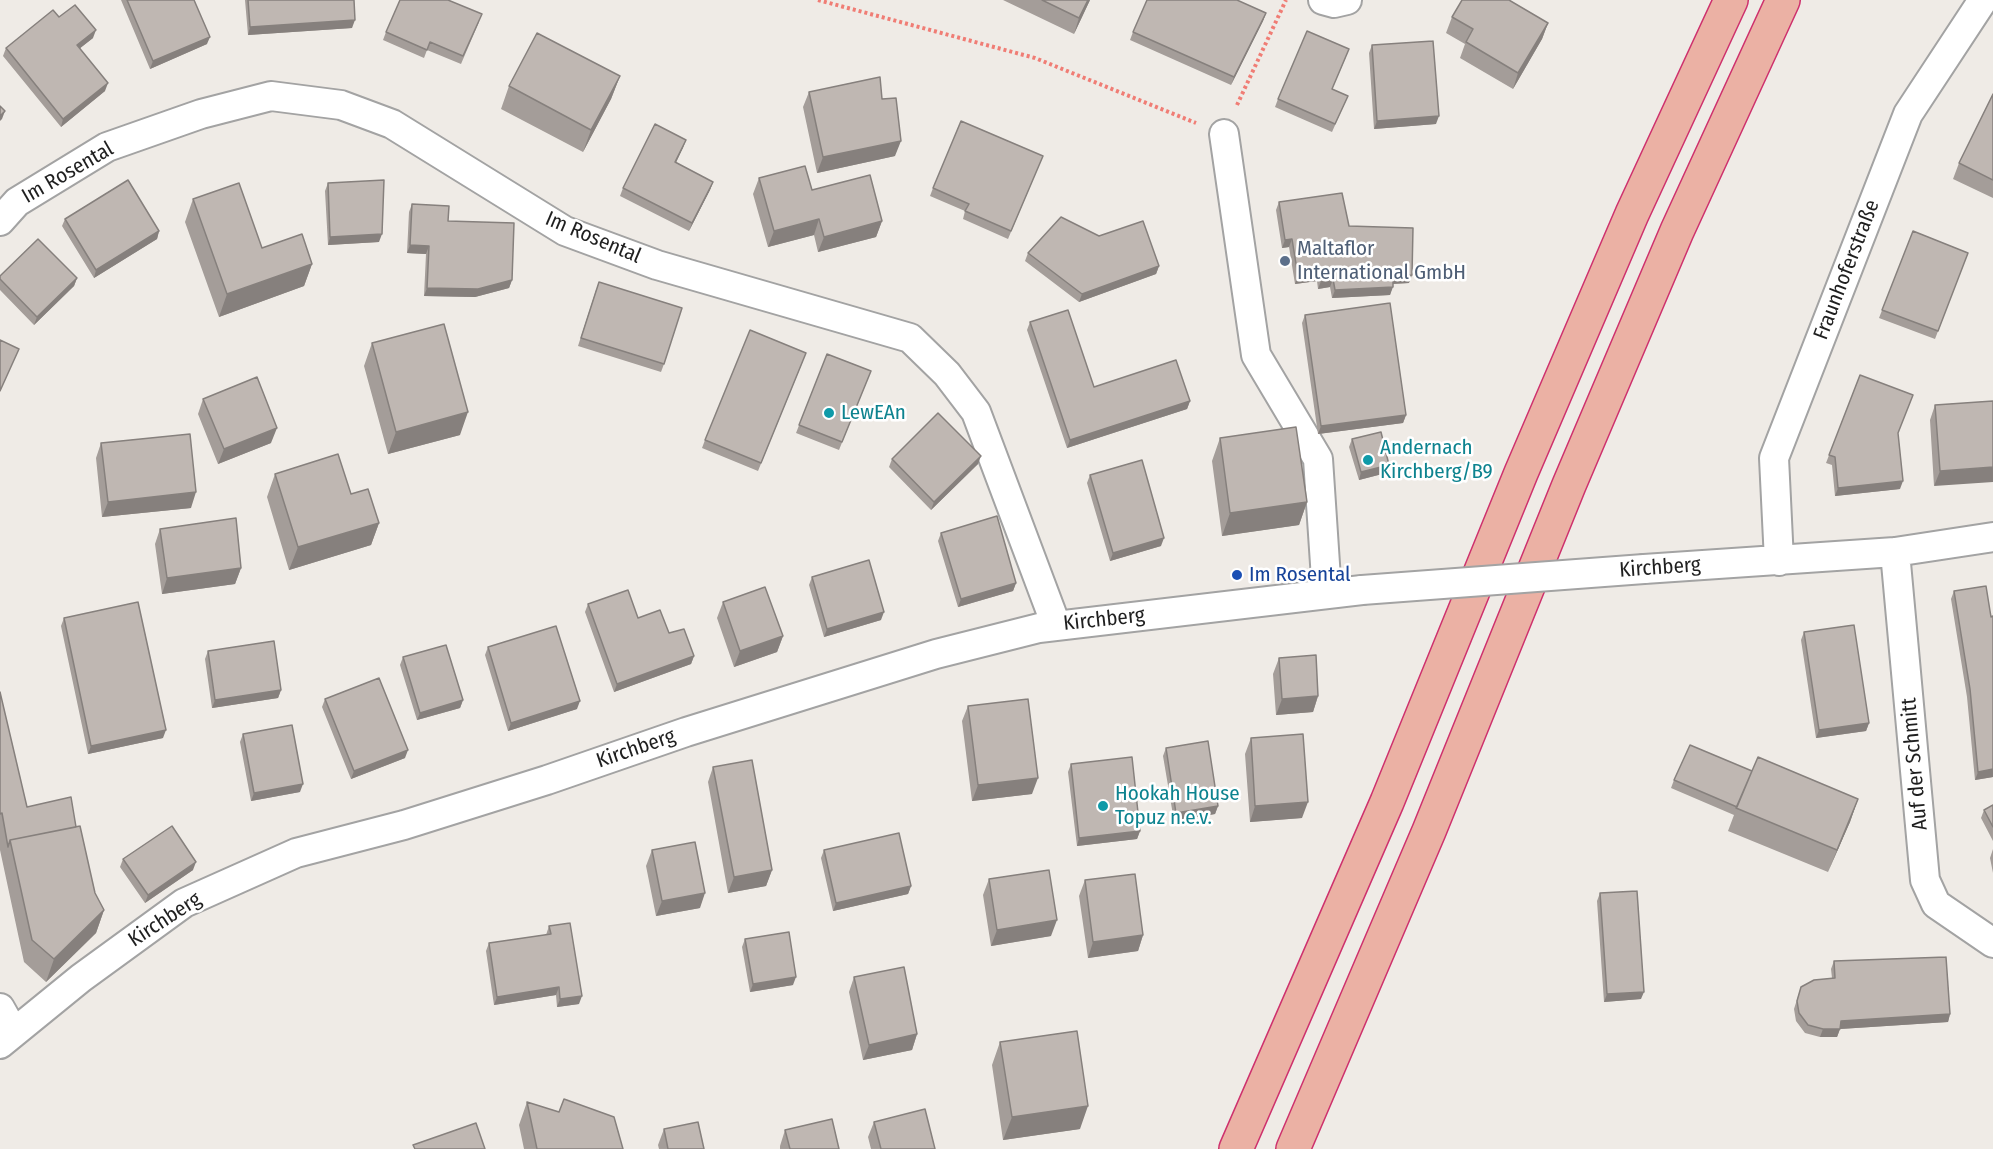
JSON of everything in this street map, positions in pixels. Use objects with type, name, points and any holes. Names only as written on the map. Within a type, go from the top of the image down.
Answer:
[{"type":"highway","points":[[1236,1149],[1388,802],[1521,473],[1614,257],[1731,0]]},
{"type":"highway","points":[[1293,1149],[1429,831],[1569,485],[1677,231],[1784,0]]},
{"type":"street","points":[[1323,0],[1334,3],[1347,0]]},
{"type":"street","name":"Fraunhoferstraße","points":[[1779,561],[1774,458],[1908,114],[1983,0]]},
{"type":"street","name":"Im Rosental","points":[[0,221],[17,202],[107,147],[201,114],[271,96],[341,105],[392,124],[565,231],[657,266],[910,338],[948,374],[976,412],[1056,625]]},
{"type":"street","points":[[1224,134],[1256,355],[1318,459],[1327,594]]},
{"type":"street","name":"Kirchberg","points":[[4,1028],[81,978],[184,903],[296,853],[404,825],[686,732],[936,654],[1056,625],[1243,606],[1362,590],[1895,552],[1993,537]]},
{"type":"street","name":"Auf der Schmitt","points":[[1895,552],[1925,880],[1936,904],[1993,943]]},
{"type":"path","points":[[818,0],[1035,58],[1224,134],[1286,0]]},
{"type":"building","points":[[127,0],[194,0],[210,37],[153,61]]},
{"type":"building","points":[[248,0],[354,0],[355,20],[250,27]]},
{"type":"building","points":[[400,0],[448,0],[482,14],[463,56],[430,42],[427,50],[386,32]]},
{"type":"building","points":[[1042,0],[1088,0],[1079,18]]},
{"type":"building","points":[[1147,0],[1237,0],[1266,13],[1234,77],[1133,32]]},
{"type":"building","points":[[1462,0],[1509,0],[1548,23],[1518,73],[1466,42],[1473,29],[1452,17]]},
{"type":"building","points":[[75,5],[96,30],[77,45],[108,83],[63,119],[6,48],[53,10],[59,17]]},
{"type":"building","points":[[1307,31],[1349,49],[1332,89],[1348,96],[1335,124],[1278,99]]},
{"type":"building","points":[[537,33],[620,76],[591,130],[509,86]]},
{"type":"building","points":[[1433,41],[1439,116],[1377,121],[1372,45]]},
{"type":"building","points":[[880,77],[882,99],[896,98],[901,141],[823,157],[809,92]]},
{"type":"building","points":[[1993,94],[1993,180],[1959,163]]},
{"type":"building","points":[[0,106],[5,111],[0,116]]},
{"type":"building","points":[[961,121],[1043,156],[1011,231],[965,211],[969,204],[933,188]]},
{"type":"building","points":[[655,124],[686,140],[675,162],[713,182],[692,223],[623,188]]},
{"type":"building","points":[[805,166],[812,190],[870,175],[882,221],[824,237],[819,219],[774,231],[759,178]]},
{"type":"building","points":[[128,180],[159,231],[96,270],[65,219]]},
{"type":"building","points":[[384,180],[382,234],[330,237],[328,183]]},
{"type":"building","points":[[239,183],[262,248],[302,234],[312,264],[227,294],[193,199]]},
{"type":"building","points":[[1342,193],[1349,226],[1413,228],[1412,275],[1393,276],[1393,287],[1335,290],[1333,279],[1321,281],[1320,273],[1298,276],[1292,239],[1285,240],[1279,202]]},
{"type":"building","points":[[412,204],[449,206],[448,221],[514,223],[512,280],[478,289],[427,288],[429,246],[410,245]]},
{"type":"building","points":[[1061,217],[1099,236],[1143,221],[1159,266],[1082,294],[1028,253]]},
{"type":"building","points":[[1913,231],[1968,253],[1938,331],[1882,310]]},
{"type":"building","points":[[38,239],[77,278],[37,317],[0,279],[0,276]]},
{"type":"building","points":[[599,282],[682,308],[664,364],[581,338]]},
{"type":"building","points":[[1390,303],[1406,415],[1321,426],[1305,315]]},
{"type":"building","points":[[1068,310],[1094,387],[1176,360],[1190,401],[1070,440],[1030,322]]},
{"type":"building","points":[[444,324],[468,412],[396,432],[372,343]]},
{"type":"building","points":[[750,330],[806,353],[761,463],[705,440]]},
{"type":"building","points":[[0,340],[19,349],[0,391]]},
{"type":"building","name":"LewEAn","points":[[827,354],[871,371],[842,442],[799,425]]},
{"type":"building","points":[[1860,375],[1913,395],[1898,433],[1903,481],[1838,488],[1835,457],[1829,455]]},
{"type":"building","points":[[257,377],[277,428],[224,449],[203,399]]},
{"type":"building","points":[[1993,401],[1993,467],[1940,471],[1935,405]]},
{"type":"building","points":[[938,413],[981,456],[934,502],[892,459]]},
{"type":"building","points":[[1296,427],[1307,502],[1230,513],[1220,438]]},
{"type":"building","name":"Andernach Kirchberg/B9","points":[[1381,432],[1389,465],[1361,472],[1352,439]]},
{"type":"building","points":[[190,434],[196,492],[108,502],[101,443]]},
{"type":"building","points":[[338,454],[351,494],[368,489],[379,523],[298,547],[275,474]]},
{"type":"building","points":[[1142,460],[1164,538],[1113,553],[1090,475]]},
{"type":"building","points":[[997,516],[1016,583],[961,599],[941,533]]},
{"type":"building","points":[[236,518],[241,568],[167,578],[160,529]]},
{"type":"building","points":[[869,560],[884,612],[827,629],[812,577]]},
{"type":"building","points":[[1986,586],[1991,617],[1993,616],[1993,769],[1978,772],[1970,689],[1954,591]]},
{"type":"building","points":[[765,587],[783,636],[740,651],[723,602]]},
{"type":"building","points":[[628,590],[638,618],[660,610],[669,633],[684,629],[694,656],[617,684],[588,604]]},
{"type":"building","points":[[138,602],[166,730],[91,746],[64,618]]},
{"type":"building","points":[[1854,625],[1869,723],[1819,730],[1804,632]]},
{"type":"building","points":[[556,626],[580,701],[511,723],[488,647]]},
{"type":"building","points":[[274,641],[281,690],[215,700],[208,651]]},
{"type":"building","points":[[446,645],[463,700],[420,713],[403,657]]},
{"type":"building","points":[[1316,655],[1318,696],[1282,699],[1279,658]]},
{"type":"building","points":[[379,678],[408,750],[354,771],[325,699]]},
{"type":"building","points":[[0,692],[27,807],[71,797],[76,827],[10,840],[8,847],[2,813],[0,814]]},
{"type":"building","points":[[1028,699],[1038,778],[978,785],[968,706]]},
{"type":"building","points":[[292,725],[303,784],[254,793],[243,734]]},
{"type":"building","points":[[1303,734],[1308,802],[1255,806],[1251,738]]},
{"type":"building","points":[[1208,741],[1218,806],[1176,813],[1166,748]]},
{"type":"building","points":[[1690,745],[1752,771],[1737,807],[1674,780]]},
{"type":"building","name":"Hookah House Topuz n.e.v.","points":[[1132,757],[1140,831],[1079,838],[1071,764]]},
{"type":"building","points":[[1758,757],[1858,799],[1837,850],[1736,808]]},
{"type":"building","points":[[752,760],[772,870],[734,877],[713,767]]},
{"type":"building","points":[[1993,805],[1993,827],[1984,810]]},
{"type":"building","points":[[80,826],[95,893],[104,910],[54,959],[32,940],[10,840]]},
{"type":"building","points":[[172,826],[196,862],[148,895],[123,859]]},
{"type":"building","points":[[899,833],[911,886],[836,903],[824,850]]},
{"type":"building","points":[[695,842],[705,893],[662,901],[652,850]]},
{"type":"building","points":[[1049,870],[1057,920],[997,930],[989,879]]},
{"type":"building","points":[[1135,874],[1143,935],[1093,942],[1085,880]]},
{"type":"building","points":[[1637,891],[1644,992],[1607,994],[1600,893]]},
{"type":"building","points":[[570,923],[582,996],[560,999],[559,987],[497,997],[489,943],[551,934],[549,926]]},
{"type":"building","points":[[789,932],[796,977],[753,984],[745,939]]},
{"type":"building","points":[[1946,957],[1950,1014],[1841,1021],[1840,1029],[1823,1029],[1808,1025],[1799,1013],[1797,1001],[1801,987],[1814,980],[1835,978],[1834,961]]},
{"type":"building","points":[[904,967],[917,1034],[869,1045],[854,977]]},
{"type":"building","points":[[1077,1031],[1088,1106],[1012,1117],[1000,1042]]},
{"type":"building","points":[[564,1099],[614,1117],[623,1149],[537,1149],[527,1102],[559,1112]]},
{"type":"building","points":[[925,1109],[935,1149],[881,1149],[874,1122]]},
{"type":"building","points":[[832,1119],[839,1149],[790,1149],[785,1130]]},
{"type":"building","points":[[698,1122],[704,1149],[668,1149],[664,1129]]},
{"type":"building","points":[[476,1123],[485,1149],[415,1149],[413,1145]]},
{"type":"place","name":"Maltaflor International GmbH","points":[[1285,261]]},
{"type":"place","name":"LewEAn","points":[[829,413]]},
{"type":"place","name":"Andernach Kirchberg/B9","points":[[1368,460]]},
{"type":"place","name":"Im Rosental","points":[[1237,575]]},
{"type":"place","name":"Hookah House Topuz n.e.v.","points":[[1103,806]]}]
